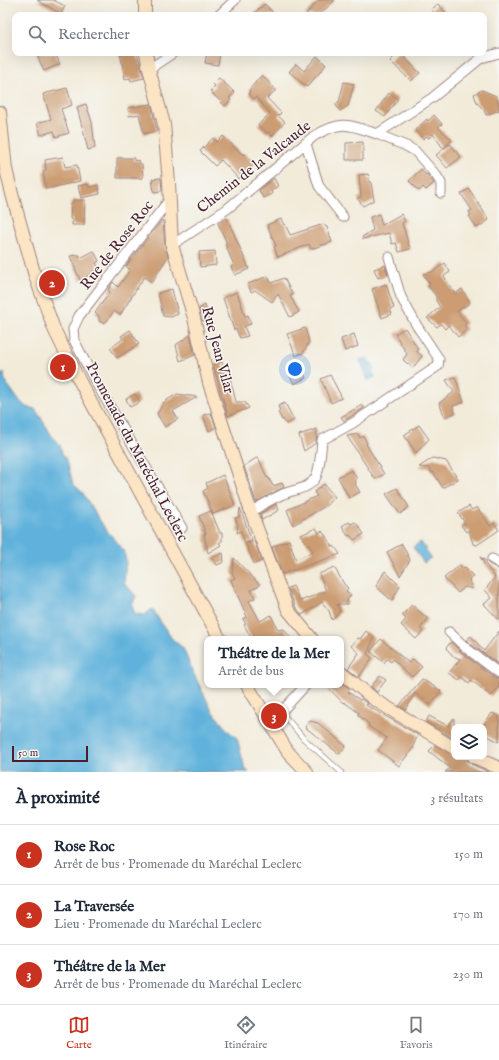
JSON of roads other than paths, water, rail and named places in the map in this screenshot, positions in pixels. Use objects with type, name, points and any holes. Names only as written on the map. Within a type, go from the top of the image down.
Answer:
[{"type":"street","points":[[145,0],[145,12]]},
{"type":"street","points":[[222,12],[235,0]]},
{"type":"street","points":[[377,134],[432,98],[481,58],[499,52]]},
{"type":"street","name":"Rue Jean Vilar","points":[[147,56],[164,124],[172,245],[194,318],[210,383],[251,512],[288,610],[310,636]]},
{"type":"street","points":[[149,69],[168,56]]},
{"type":"street","name":"Promenade du Maréchal Leclerc","points":[[0,112],[6,169],[12,194],[35,276],[54,329],[84,389],[218,636]]},
{"type":"street","name":"Chemin de la Valcaude","points":[[172,245],[227,209],[314,136],[329,128],[341,124],[377,134],[415,151],[441,183],[441,193]]},
{"type":"street","points":[[306,144],[319,186],[343,217]]},
{"type":"street","name":"Rue de Rose Roc","points":[[170,200],[79,316],[73,328],[74,340],[96,383],[182,528]]},
{"type":"street","points":[[251,512],[281,495],[302,488],[313,482],[317,475],[322,440],[353,423],[438,366],[439,359],[417,326],[401,297],[389,257]]},
{"type":"street","points":[[84,389],[96,383]]},
{"type":"street","points":[[449,632],[466,648],[499,673]]},
{"type":"street","points":[[344,674],[375,700],[451,746]]},
{"type":"street","points":[[249,688],[288,752],[307,772]]},
{"type":"street","points":[[282,712],[303,688]]},
{"type":"street","points":[[481,760],[499,768]]},
{"type":"lane","points":[[282,712],[304,739],[341,772]]},
{"type":"water","points":[[367,358],[375,369],[372,370],[375,377],[368,380],[360,360]]},
{"type":"water","points":[[4,373],[5,381],[17,398],[26,407],[35,409],[53,438],[60,445],[62,453],[67,461],[73,484],[82,492],[104,527],[124,551],[126,561],[124,583],[136,596],[132,605],[135,614],[145,615],[152,609],[172,639],[183,648],[212,711],[228,731],[237,738],[245,769],[249,772],[0,772],[0,376]]},
{"type":"water","points":[[421,542],[431,558],[424,563],[413,547]]},
{"type":"place","name":"La Traversée","points":[[52,283]]},
{"type":"place","name":"Rose Roc","points":[[63,367]]},
{"type":"place","name":"Théâtre de la Mer","points":[[274,716]]}]
